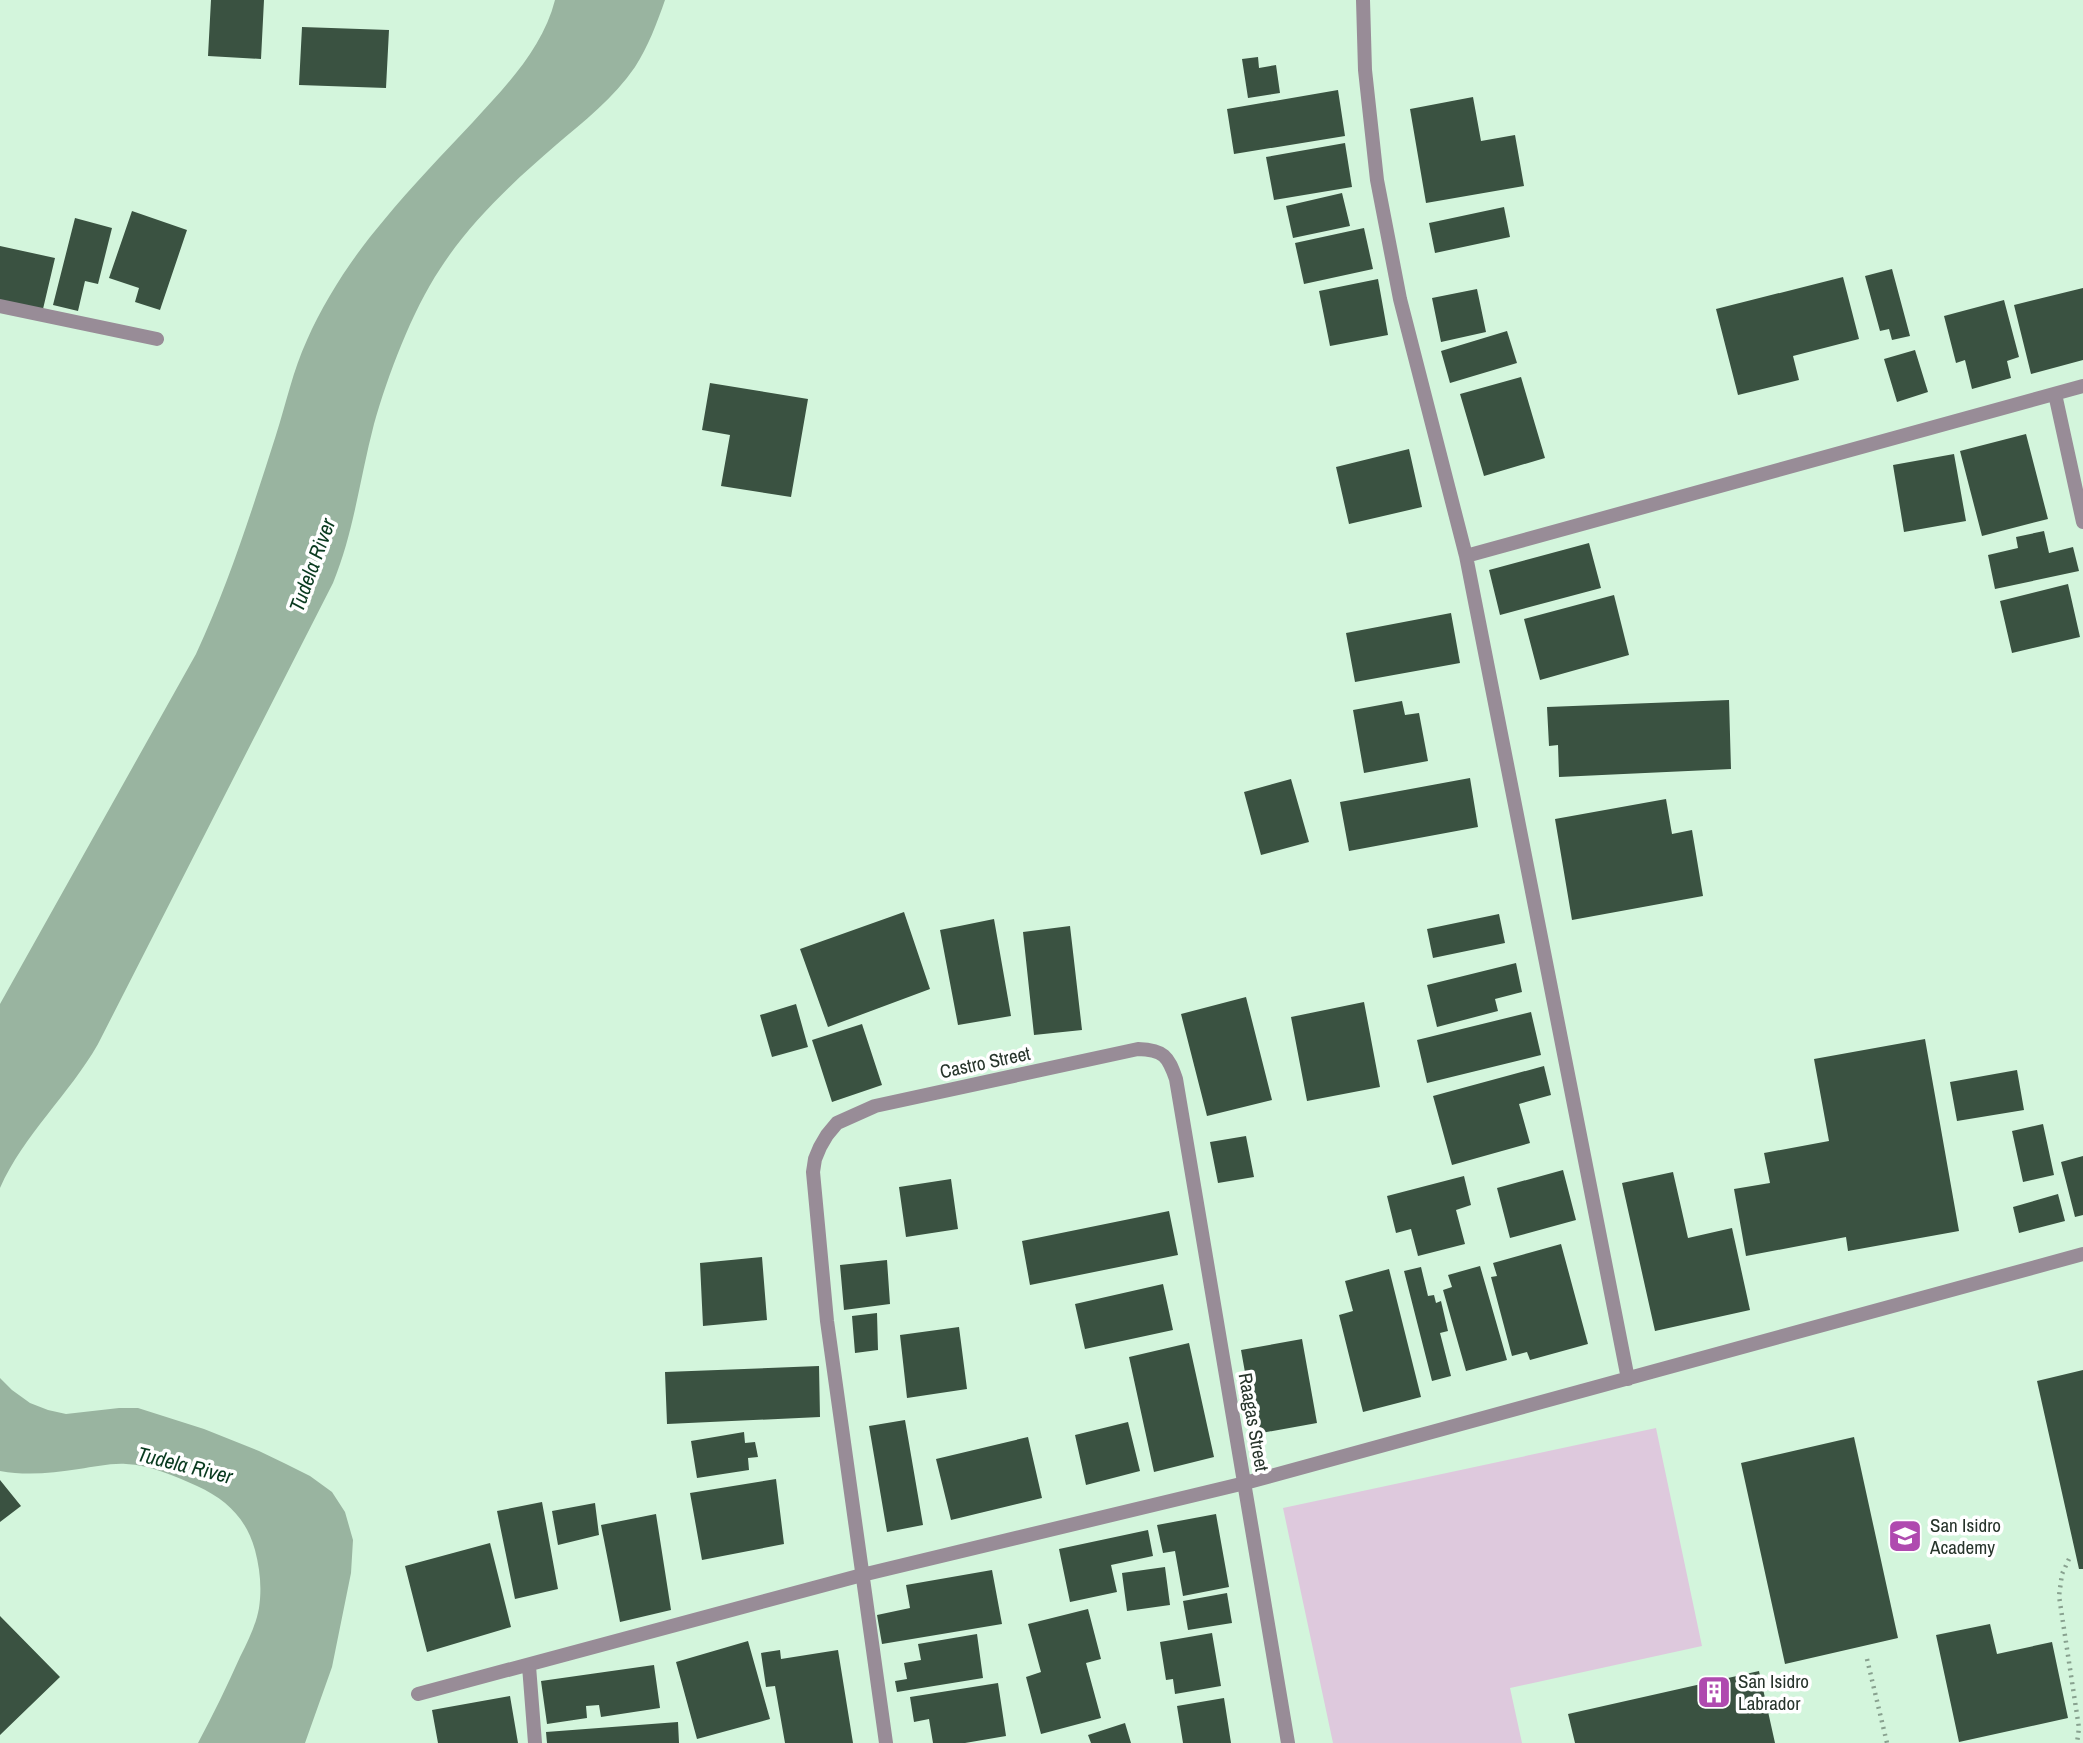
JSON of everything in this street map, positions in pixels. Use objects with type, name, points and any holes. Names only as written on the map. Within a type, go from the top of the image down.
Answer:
[{"type":"street","points":[[1363,0],[1365,70],[1380,193],[1400,299],[1466,556],[1628,1379]]},
{"type":"street","points":[[0,306],[157,339]]},
{"type":"street","points":[[1466,556],[2083,386]]},
{"type":"street","points":[[2055,394],[2083,522]]},
{"type":"street","name":"Castro Street","points":[[886,1743],[827,1321],[814,1194],[815,1158],[837,1123],[875,1105],[1138,1049],[1163,1053],[1171,1063],[1182,1107]]},
{"type":"street","name":"Raagas Street","points":[[1182,1107],[1288,1743]]},
{"type":"street","points":[[418,1694],[862,1575],[1245,1482],[2083,1254]]},
{"type":"street","points":[[528,1666],[535,1743]]},
{"type":"path","points":[[2069,1559],[2062,1574],[2059,1595],[2079,1728],[2077,1743]]},
{"type":"path","points":[[1867,1658],[1886,1743]]},
{"type":"shaded area","points":[[1656,1428],[1702,1646],[1510,1688],[1522,1743],[1333,1743],[1283,1508]]},
{"type":"water","name":"Tudela River","points":[[555,0],[665,0],[640,59],[618,89],[494,203],[465,235],[430,286],[402,344],[380,405],[352,524],[333,583],[98,1044],[21,1150],[0,1188],[0,1004],[196,654],[239,546],[307,340],[332,292],[373,233],[522,66],[542,34]]},
{"type":"water","name":"Tudela River","points":[[0,1378],[30,1403],[48,1410],[66,1414],[138,1408],[204,1429],[286,1464],[310,1476],[332,1492],[345,1512],[353,1540],[351,1573],[332,1667],[305,1743],[198,1743],[249,1639],[259,1608],[258,1564],[251,1539],[241,1519],[217,1497],[197,1486],[144,1466],[114,1464],[40,1473],[0,1471]]},
{"type":"building","points":[[211,0],[264,0],[261,59],[208,56]]},
{"type":"building","points":[[302,27],[389,30],[386,88],[299,85]]},
{"type":"building","points":[[1258,57],[1259,68],[1276,65],[1280,93],[1248,98],[1242,59]]},
{"type":"building","points":[[1338,90],[1345,136],[1234,154],[1227,109]]},
{"type":"building","points":[[1473,97],[1481,141],[1515,135],[1524,186],[1426,203],[1410,109]]},
{"type":"building","points":[[1345,143],[1352,187],[1274,200],[1266,157]]},
{"type":"building","points":[[1342,193],[1350,226],[1293,238],[1286,206]]},
{"type":"building","points":[[1504,207],[1510,237],[1435,253],[1429,223]]},
{"type":"building","points":[[132,211],[187,230],[160,310],[135,302],[139,288],[109,278]]},
{"type":"building","points":[[75,218],[112,228],[98,284],[85,281],[78,311],[53,305]]},
{"type":"building","points":[[1364,228],[1373,269],[1304,284],[1295,243]]},
{"type":"building","points":[[0,246],[55,258],[43,309],[0,300]]},
{"type":"building","points":[[1892,269],[1910,336],[1892,340],[1889,329],[1880,331],[1865,276]]},
{"type":"building","points":[[1843,277],[1859,339],[1793,356],[1799,380],[1738,395],[1716,309]]},
{"type":"building","points":[[1378,279],[1388,335],[1330,346],[1319,291]]},
{"type":"building","points":[[2083,288],[2083,360],[2031,374],[2014,305]]},
{"type":"building","points":[[1477,289],[1486,332],[1441,342],[1432,298]]},
{"type":"building","points":[[2004,300],[2019,357],[2007,361],[2011,378],[1972,389],[1965,360],[1956,363],[1944,316]]},
{"type":"building","points":[[1507,331],[1517,363],[1450,383],[1441,351]]},
{"type":"building","points":[[1915,350],[1928,392],[1897,402],[1884,359]]},
{"type":"building","points":[[1521,377],[1545,458],[1484,476],[1460,394]]},
{"type":"building","points":[[710,383],[808,399],[791,497],[721,486],[730,435],[702,430]]},
{"type":"building","points":[[2026,434],[2048,519],[1982,536],[1960,451]]},
{"type":"building","points":[[1409,449],[1422,507],[1349,524],[1336,467]]},
{"type":"building","points":[[1954,454],[1966,521],[1904,532],[1893,465]]},
{"type":"building","points":[[2044,531],[2049,553],[2073,547],[2079,571],[1995,589],[1988,555],[2018,548],[2016,537]]},
{"type":"building","points":[[1589,543],[1601,588],[1500,615],[1489,570]]},
{"type":"building","points":[[2068,584],[2080,637],[2012,653],[2000,601]]},
{"type":"building","points":[[1614,595],[1629,655],[1540,680],[1524,619]]},
{"type":"building","points":[[1451,613],[1460,663],[1355,682],[1346,633]]},
{"type":"building","points":[[1729,700],[1731,769],[1559,777],[1558,745],[1549,746],[1547,707]]},
{"type":"building","points":[[1402,701],[1405,715],[1419,713],[1428,761],[1364,773],[1353,710]]},
{"type":"building","points":[[1470,778],[1478,827],[1349,851],[1340,802]]},
{"type":"building","points":[[1291,779],[1309,842],[1261,855],[1244,792]]},
{"type":"building","points":[[1666,799],[1672,834],[1692,830],[1703,896],[1572,920],[1555,819]]},
{"type":"building","points":[[904,912],[930,989],[828,1027],[800,949]]},
{"type":"building","points":[[1499,914],[1505,943],[1433,958],[1427,929]]},
{"type":"building","points":[[994,919],[1011,1016],[958,1025],[940,930]]},
{"type":"building","points":[[1070,926],[1082,1030],[1034,1035],[1023,932]]},
{"type":"building","points":[[1516,963],[1522,992],[1495,999],[1498,1011],[1437,1027],[1427,985]]},
{"type":"building","points":[[1246,997],[1272,1100],[1207,1116],[1181,1014]]},
{"type":"building","points":[[1364,1002],[1380,1087],[1307,1101],[1291,1017]]},
{"type":"building","points":[[796,1004],[808,1047],[772,1057],[760,1015]]},
{"type":"building","points":[[1531,1012],[1541,1055],[1427,1083],[1417,1040]]},
{"type":"building","points":[[862,1024],[882,1085],[832,1102],[812,1040]]},
{"type":"building","points":[[1925,1039],[1959,1231],[1848,1251],[1846,1237],[1746,1256],[1734,1189],[1770,1183],[1764,1153],[1829,1141],[1814,1059]]},
{"type":"building","points":[[1544,1066],[1551,1095],[1519,1104],[1530,1143],[1452,1165],[1433,1096]]},
{"type":"building","points":[[2017,1070],[2024,1110],[1957,1121],[1950,1082]]},
{"type":"building","points":[[2043,1124],[2054,1175],[2023,1182],[2012,1131]]},
{"type":"building","points":[[1246,1136],[1254,1177],[1218,1183],[1210,1142]]},
{"type":"building","points":[[2083,1156],[2083,1215],[2075,1217],[2061,1162]]},
{"type":"building","points":[[1563,1170],[1576,1220],[1510,1238],[1497,1188]]},
{"type":"building","points":[[1673,1172],[1688,1238],[1732,1228],[1750,1310],[1655,1331],[1622,1183]]},
{"type":"building","points":[[1464,1176],[1471,1205],[1456,1210],[1465,1244],[1418,1256],[1411,1229],[1396,1233],[1387,1196]]},
{"type":"building","points":[[951,1179],[958,1229],[906,1237],[899,1187]]},
{"type":"building","points":[[2058,1194],[2065,1221],[2019,1233],[2013,1207]]},
{"type":"building","points":[[1169,1211],[1178,1255],[1030,1285],[1022,1241]]},
{"type":"building","points":[[1561,1244],[1588,1344],[1530,1360],[1527,1352],[1512,1356],[1491,1277],[1497,1276],[1493,1263]]},
{"type":"building","points":[[762,1257],[767,1320],[703,1326],[700,1263]]},
{"type":"building","points":[[887,1260],[890,1304],[844,1310],[840,1265]]},
{"type":"building","points":[[1480,1266],[1507,1360],[1466,1371],[1443,1290],[1452,1287],[1448,1275]]},
{"type":"building","points":[[1421,1267],[1428,1296],[1434,1295],[1436,1303],[1441,1301],[1448,1331],[1440,1333],[1451,1376],[1432,1381],[1404,1271]]},
{"type":"building","points":[[1389,1269],[1421,1397],[1363,1412],[1339,1315],[1353,1311],[1345,1281]]},
{"type":"building","points":[[1163,1284],[1173,1330],[1085,1349],[1075,1304]]},
{"type":"building","points":[[877,1313],[878,1350],[855,1353],[852,1316]]},
{"type":"building","points":[[959,1327],[967,1389],[907,1398],[900,1335]]},
{"type":"building","points":[[1302,1339],[1317,1423],[1256,1434],[1241,1350]]},
{"type":"building","points":[[1189,1343],[1214,1457],[1154,1472],[1129,1357]]},
{"type":"building","points":[[819,1366],[820,1417],[667,1424],[665,1372]]},
{"type":"building","points":[[2083,1370],[2083,1569],[2079,1569],[2037,1381]]},
{"type":"building","points":[[905,1420],[923,1525],[887,1532],[869,1426]]},
{"type":"building","points":[[1128,1422],[1140,1471],[1086,1485],[1075,1435]]},
{"type":"building","points":[[744,1432],[745,1443],[755,1442],[758,1457],[748,1458],[749,1470],[697,1478],[691,1441]]},
{"type":"building","points":[[1028,1437],[1042,1498],[951,1520],[936,1459]]},
{"type":"building","points":[[1854,1437],[1898,1638],[1785,1664],[1741,1463]]},
{"type":"building","points":[[776,1479],[784,1544],[702,1560],[690,1493]]},
{"type":"building","points":[[0,1480],[21,1506],[0,1522]]},
{"type":"building","points":[[542,1502],[558,1589],[515,1599],[497,1511]]},
{"type":"building","points":[[595,1503],[599,1535],[558,1545],[552,1511]]},
{"type":"building","points":[[656,1514],[671,1610],[620,1622],[601,1525]]},
{"type":"building","points":[[1216,1514],[1229,1587],[1183,1596],[1175,1551],[1163,1553],[1157,1525]]},
{"type":"building","points":[[1148,1530],[1153,1556],[1111,1565],[1117,1592],[1070,1602],[1059,1549]]},
{"type":"building","points":[[490,1543],[511,1627],[427,1652],[405,1566]]},
{"type":"building","points":[[1165,1567],[1170,1605],[1127,1611],[1122,1573]]},
{"type":"building","points":[[992,1570],[1002,1624],[882,1644],[877,1615],[910,1608],[906,1585]]},
{"type":"building","points":[[1227,1593],[1232,1623],[1188,1630],[1183,1601]]},
{"type":"building","points":[[1088,1609],[1101,1659],[1086,1663],[1101,1718],[1041,1734],[1026,1677],[1041,1672],[1028,1624]]},
{"type":"building","points":[[0,1616],[60,1677],[0,1735]]},
{"type":"building","points":[[1990,1624],[1997,1654],[2052,1642],[2068,1718],[1959,1742],[1936,1635]]},
{"type":"building","points":[[1212,1633],[1221,1686],[1175,1694],[1173,1679],[1166,1680],[1160,1642]]},
{"type":"building","points":[[977,1634],[983,1678],[897,1692],[895,1681],[907,1679],[904,1663],[921,1660],[918,1644]]},
{"type":"building","points":[[748,1641],[770,1719],[697,1739],[676,1662]]},
{"type":"building","points":[[780,1650],[781,1659],[838,1650],[853,1743],[785,1743],[775,1686],[766,1687],[761,1653]]},
{"type":"building","points":[[654,1665],[660,1708],[601,1717],[599,1705],[586,1706],[587,1718],[547,1724],[541,1681]]},
{"type":"building","name":"San Isidro Labrador","points":[[1759,1671],[1775,1743],[1575,1743],[1568,1714]]},
{"type":"building","points":[[998,1683],[1006,1736],[965,1743],[933,1743],[929,1719],[914,1722],[910,1697]]},
{"type":"building","points":[[510,1696],[518,1743],[438,1743],[432,1710]]},
{"type":"building","points":[[1224,1698],[1231,1743],[1183,1743],[1177,1706]]},
{"type":"building","points":[[678,1722],[679,1743],[547,1743],[546,1732]]},
{"type":"building","points":[[1125,1723],[1131,1743],[1091,1743],[1088,1735]]},
{"type":"place","name":"San Isidro Academy","points":[[1905,1536]]},
{"type":"place","name":"San Isidro Labrador","points":[[1714,1692]]}]
